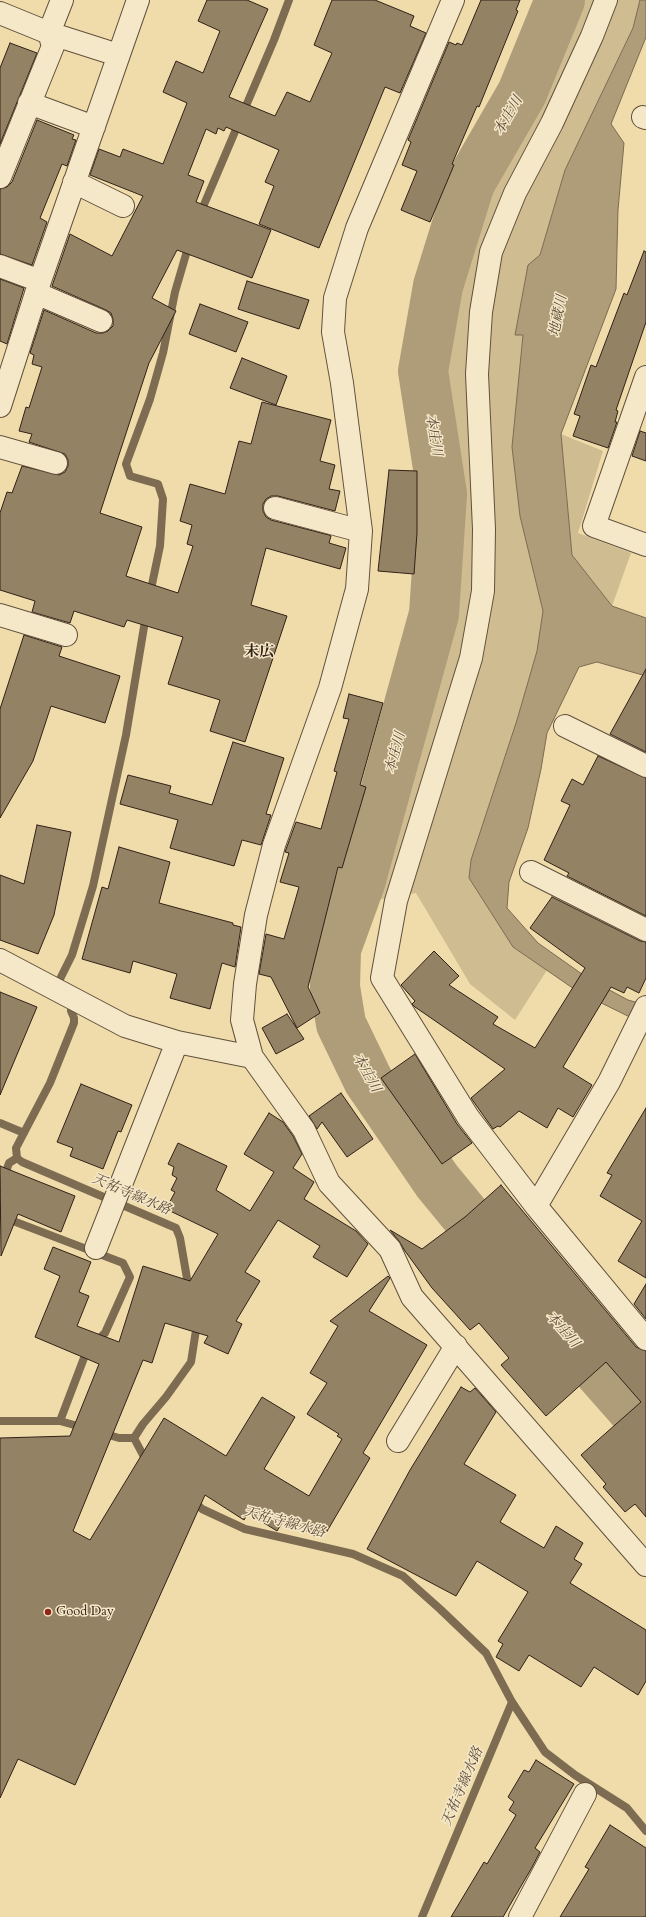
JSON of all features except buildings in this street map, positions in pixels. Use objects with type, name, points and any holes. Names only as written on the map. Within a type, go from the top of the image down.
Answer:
[{"type":"street","points":[[0,177],[53,46],[49,33],[62,0]]},
{"type":"street","points":[[0,406],[38,287],[138,0]]},
{"type":"street","points":[[453,0],[357,228],[335,298],[333,332],[342,383],[361,531],[357,589],[332,680],[274,845],[256,914],[245,984],[242,1020],[252,1057],[304,1130],[329,1183],[390,1249],[412,1297],[646,1565]]},
{"type":"street","points":[[606,0],[592,36],[552,123],[514,193],[491,252],[481,312],[477,374],[484,529],[483,591],[471,658],[396,901],[382,978],[468,1117],[536,1206],[646,1339]]},
{"type":"street","points":[[0,13],[49,33],[118,55]]},
{"type":"street","points":[[29,103],[94,127]]},
{"type":"street","points":[[74,182],[123,206]]},
{"type":"street","points":[[0,266],[101,320]]},
{"type":"street","points":[[646,377],[594,526],[646,545]]},
{"type":"street","points":[[0,447],[56,463]]},
{"type":"street","points":[[275,508],[361,531]]},
{"type":"street","points":[[0,615],[66,635]]},
{"type":"street","points":[[565,726],[646,766]]},
{"type":"street","points":[[531,872],[646,930]]},
{"type":"street","points":[[0,960],[124,1026],[177,1042],[252,1057]]},
{"type":"street","points":[[536,1206],[609,1082],[646,1006]]},
{"type":"street","points":[[96,1248],[177,1042]]},
{"type":"street","points":[[398,1442],[456,1346]]},
{"type":"street","points":[[520,1917],[585,1794]]},
{"type":"shaded area","points":[[576,0],[640,0],[633,28],[565,170],[540,255],[528,265],[515,334],[523,335],[512,447],[520,516],[543,611],[537,651],[517,720],[471,860],[469,878],[513,947],[547,970],[515,1020],[470,984],[416,893],[376,900],[447,610],[458,487],[435,366],[474,202],[537,96]]},
{"type":"shaded area","points":[[561,434],[603,451],[578,533],[631,553],[612,606],[572,555]]},
{"type":"water","name":"地蔵川","points":[[640,0],[646,0],[646,37],[611,124],[624,143],[618,210],[616,289],[561,434],[572,555],[612,606],[646,618],[646,676],[597,662],[579,667],[547,733],[528,828],[509,882],[507,908],[538,943],[589,979],[628,1000],[646,1005],[646,1025],[577,991],[513,947],[469,878],[471,860],[517,720],[537,651],[543,611],[520,516],[512,447],[523,335],[515,335],[528,265],[540,255],[565,170],[633,28]]},
{"type":"waterway","points":[[200,214],[274,40],[289,0]]},
{"type":"waterway","name":"本庄川","points":[[560,0],[522,93],[470,183],[438,286],[423,371],[442,494],[434,614],[360,883],[336,949],[335,987],[341,1024],[368,1080],[437,1181],[526,1289],[646,1425]]},
{"type":"waterway","points":[[150,594],[160,546],[163,499],[158,484],[130,476],[126,464],[150,399],[163,353],[175,292],[189,244]]},
{"type":"waterway","points":[[55,989],[72,955],[93,886],[126,735],[146,615]]},
{"type":"waterway","name":"天祐寺線水路","points":[[71,1011],[74,1018],[74,1023],[50,1083],[16,1148],[17,1158],[22,1162],[176,1228],[180,1238],[189,1290]]},
{"type":"waterway","points":[[0,1123],[24,1133]]},
{"type":"waterway","points":[[0,1189],[9,1163],[17,1158]]},
{"type":"waterway","points":[[0,1216],[123,1263],[130,1277],[105,1333],[87,1350],[60,1421]]},
{"type":"waterway","name":"天祐寺線水路","points":[[134,1438],[191,1362],[196,1330],[195,1323]]},
{"type":"waterway","points":[[0,1421],[60,1421],[85,1428]]},
{"type":"waterway","points":[[102,1433],[119,1438],[134,1438]]},
{"type":"waterway","name":"天祐寺線水路","points":[[134,1438],[143,1455],[149,1460]]},
{"type":"waterway","name":"天祐寺線水路","points":[[192,1499],[202,1509],[245,1529],[353,1554],[403,1576],[486,1653],[512,1702],[545,1752],[575,1775],[627,1808],[646,1831]]},
{"type":"waterway","name":"天祐寺線水路","points":[[422,1917],[512,1702]]},
{"type":"place","name":"Good Day","points":[[48,1612]]},
{"type":"district","name":"末広","points":[[259,653]]}]
